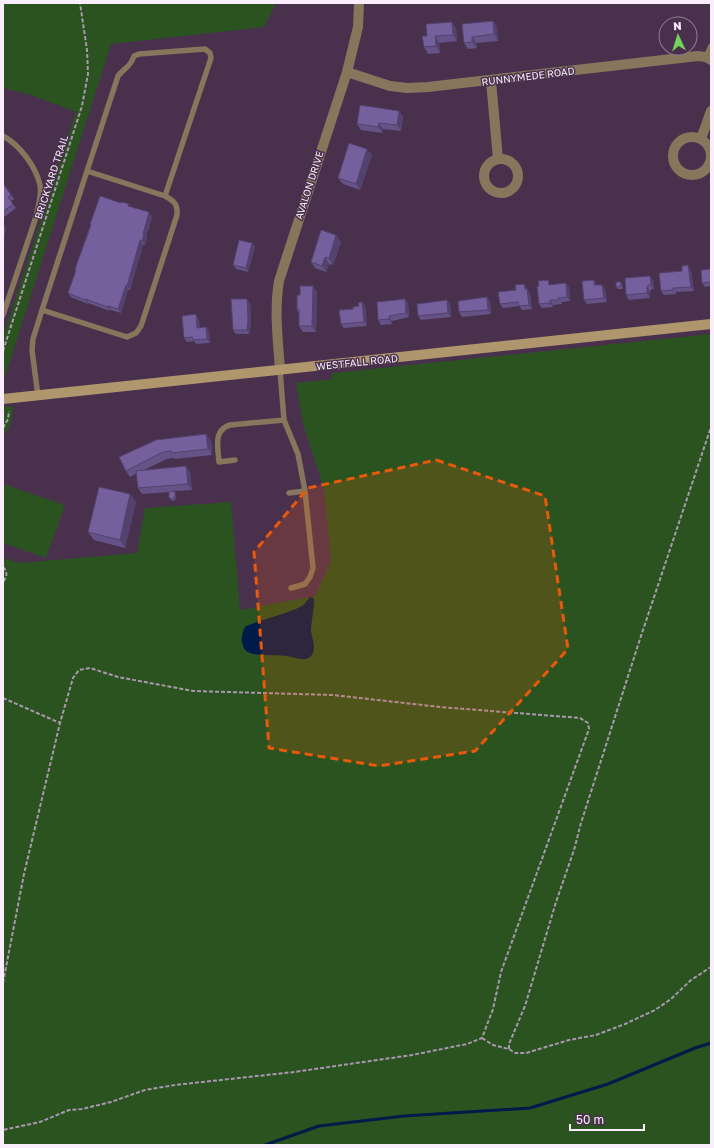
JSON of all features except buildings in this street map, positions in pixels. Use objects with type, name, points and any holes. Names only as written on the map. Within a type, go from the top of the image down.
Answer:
[{"type":"street","name":"AVALON DRIVE","points":[[280,370],[276,312],[276,297],[279,281],[347,72],[358,27],[359,3]]},
{"type":"street","name":"RUNNYMEDE ROAD","points":[[347,72],[390,86],[406,88],[490,81],[698,56],[708,59]]},
{"type":"street","points":[[490,81],[498,159]]},
{"type":"street","points":[[701,139],[711,111]]},
{"type":"street","name":"WESTFALL ROAD","points":[[3,399],[711,324]]},
{"type":"lane","points":[[708,59],[711,46]]},
{"type":"lane","points":[[38,396],[32,350],[33,339],[118,76],[132,64],[134,56],[139,54],[205,49],[210,53],[211,58],[165,196]]},
{"type":"lane","points":[[3,136],[11,140],[21,150],[36,173],[40,187],[36,217],[3,315]]},
{"type":"lane","points":[[42,310],[127,337],[136,333],[141,326],[178,208],[175,202],[165,196],[87,171]]},
{"type":"lane","points":[[280,370],[284,420],[298,454],[305,491],[313,568],[310,577],[305,584],[291,588]]},
{"type":"lane","points":[[235,460],[219,462],[218,436],[224,427],[230,425],[284,420]]},
{"type":"lane","points":[[289,494],[305,491]]},
{"type":"path","name":"BRICKYARD TRAIL","points":[[3,351],[82,106],[88,74],[87,50],[80,3]]},
{"type":"path","points":[[3,428],[8,419],[9,411]]},
{"type":"path","points":[[508,1049],[525,1006],[556,902],[574,850],[581,823],[639,642],[711,427]]},
{"type":"path","points":[[3,567],[7,572],[7,576],[3,582]]},
{"type":"path","points":[[3,983],[24,874],[60,723],[72,678],[80,670],[90,668],[118,678],[193,691],[333,695],[440,707],[580,718],[588,723],[589,729],[501,972],[493,1009],[482,1038],[467,1044],[412,1055],[294,1072],[175,1085],[145,1090],[111,1102],[82,1109],[70,1110],[40,1122],[3,1130]]},
{"type":"path","points":[[3,698],[60,723]]},
{"type":"path","points":[[482,1038],[493,1045],[508,1049],[515,1053],[526,1053],[569,1040],[596,1035],[655,1010],[671,999],[691,980],[711,967]]},
{"type":"highlighted area","points":[[436,460],[545,496],[568,649],[475,751],[379,766],[269,748],[254,552],[308,488]]},
{"type":"green space","points":[[3,3],[276,3],[264,27],[111,44],[3,383],[3,337],[76,112],[31,95],[3,88]]},
{"type":"green space","points":[[711,334],[711,1145],[3,1145],[3,558],[19,563],[137,553],[145,508],[231,502],[240,610],[315,596],[331,561],[324,488],[303,424],[296,383],[332,379],[332,373]]},
{"type":"green space","points":[[13,406],[11,422],[3,436],[3,407]]},
{"type":"green space","points":[[3,484],[65,505],[46,558],[3,543]]},
{"type":"water","points":[[310,597],[314,600],[311,631],[314,650],[310,657],[302,659],[287,656],[260,655],[248,652],[246,650],[243,646],[242,640],[242,634],[245,627],[297,609]]},
{"type":"waterway","points":[[265,1145],[319,1126],[404,1116],[530,1108],[608,1084],[695,1048],[711,1043]]}]
